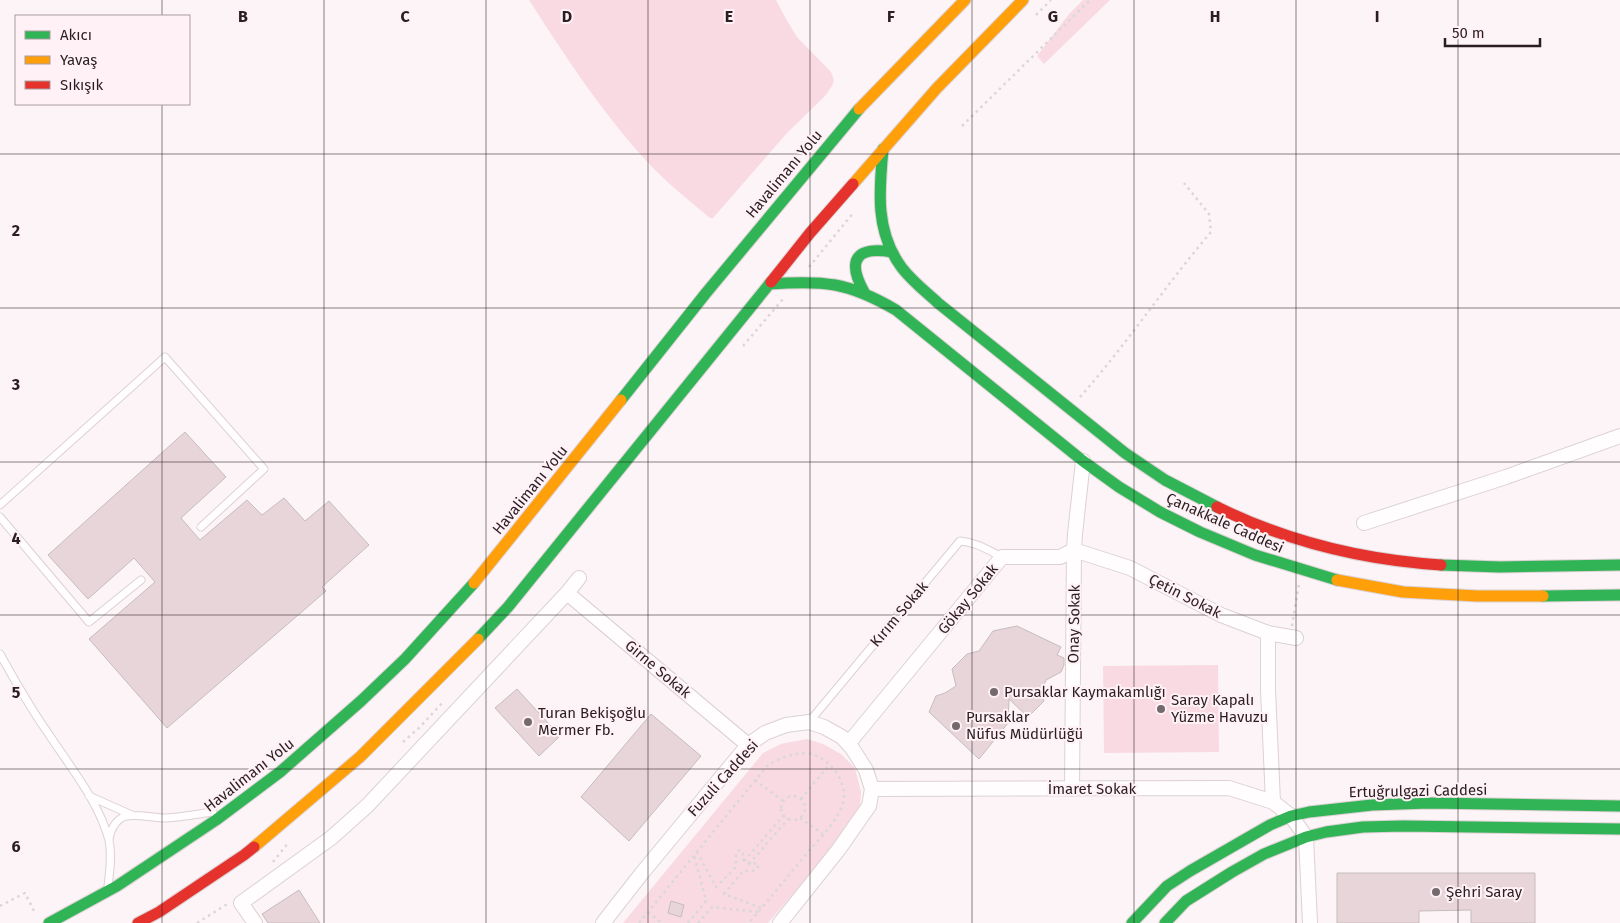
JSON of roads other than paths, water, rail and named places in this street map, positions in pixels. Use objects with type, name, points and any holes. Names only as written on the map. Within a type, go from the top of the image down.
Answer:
[{"type":"main road","name":"Havalimanı Yolu","points":[[50,923],[107,892],[166,855],[231,809],[280,772],[361,701],[405,658],[464,596],[706,293],[854,114],[965,0]]},
{"type":"main road","points":[[138,923],[159,912],[244,855],[360,757],[456,662],[508,607],[810,233],[937,88],[1023,0]]},
{"type":"main road","name":"Çanakkale Caddesi","points":[[883,149],[879,211],[882,226],[892,252],[914,282],[1122,451],[1173,484],[1247,520],[1306,541],[1330,548],[1391,560],[1477,566],[1620,565]]},
{"type":"main road","points":[[864,292],[855,271],[856,261],[860,254],[867,250],[892,252]]},
{"type":"main road","name":"Çanakkale Caddesi","points":[[769,284],[818,281],[850,287],[864,292],[896,310],[1083,461],[1126,492],[1188,526],[1246,551],[1301,570],[1354,584],[1426,594],[1620,596]]},
{"type":"main road","name":"Ertuğrulgazi Caddesi","points":[[1165,923],[1186,901],[1264,854],[1299,827],[1309,812],[1372,805],[1419,804],[1620,806]]},
{"type":"main road","name":"Ertuğrulgazi Caddesi","points":[[1132,923],[1167,886],[1270,825],[1345,830],[1387,827],[1620,829]]},
{"type":"street","points":[[1364,523],[1620,436]]},
{"type":"street","points":[[1074,550],[1083,461]]},
{"type":"street","name":"Gökay Sokak","points":[[848,744],[1002,557],[1060,558],[1074,550]]},
{"type":"street","name":"Çetin Sokak","points":[[1074,550],[1130,568],[1221,615],[1268,633],[1293,637]]},
{"type":"street","name":"Onay Sokak","points":[[1072,789],[1074,550]]},
{"type":"street","points":[[255,923],[241,903],[331,838],[367,806],[567,594],[579,578]]},
{"type":"street","name":"Girne Sokak","points":[[567,594],[748,745]]},
{"type":"street","points":[[1268,633],[1268,690],[1273,802]]},
{"type":"street","points":[[780,923],[839,849],[869,806],[872,789],[866,770],[842,737],[824,727],[809,722]]},
{"type":"street","name":"Fuzuli Caddesi","points":[[602,923],[748,745],[765,733],[786,725],[809,722]]},
{"type":"street","name":"İmaret Sokak","points":[[872,789],[1229,788],[1273,802],[1299,827]]},
{"type":"street","points":[[1299,827],[1310,923]]},
{"type":"lane","points":[[0,505],[166,357],[264,469],[201,527]]},
{"type":"lane","points":[[0,517],[90,622],[141,580]]},
{"type":"lane","name":"Kırım Sokak","points":[[809,722],[960,541],[979,545],[1002,557]]},
{"type":"lane","points":[[0,654],[19,689],[89,796],[109,841]]},
{"type":"lane","points":[[89,796],[134,816]]},
{"type":"lane","points":[[107,892],[110,869],[110,832],[119,820],[126,816],[166,818],[231,809]]},
{"type":"place","name":"Pursaklar Kaymakamlığı","points":[[994,692]]},
{"type":"place","name":"Saray Kapalı Yüzme Havuzu","points":[[1161,709]]},
{"type":"place","name":"Turan Bekişoğlu Mermer Fb.","points":[[528,722]]},
{"type":"place","name":"Pursaklar Nüfus Müdürlüğü","points":[[956,726]]},
{"type":"place","name":"Şehri Saray","points":[[1436,892]]}]
